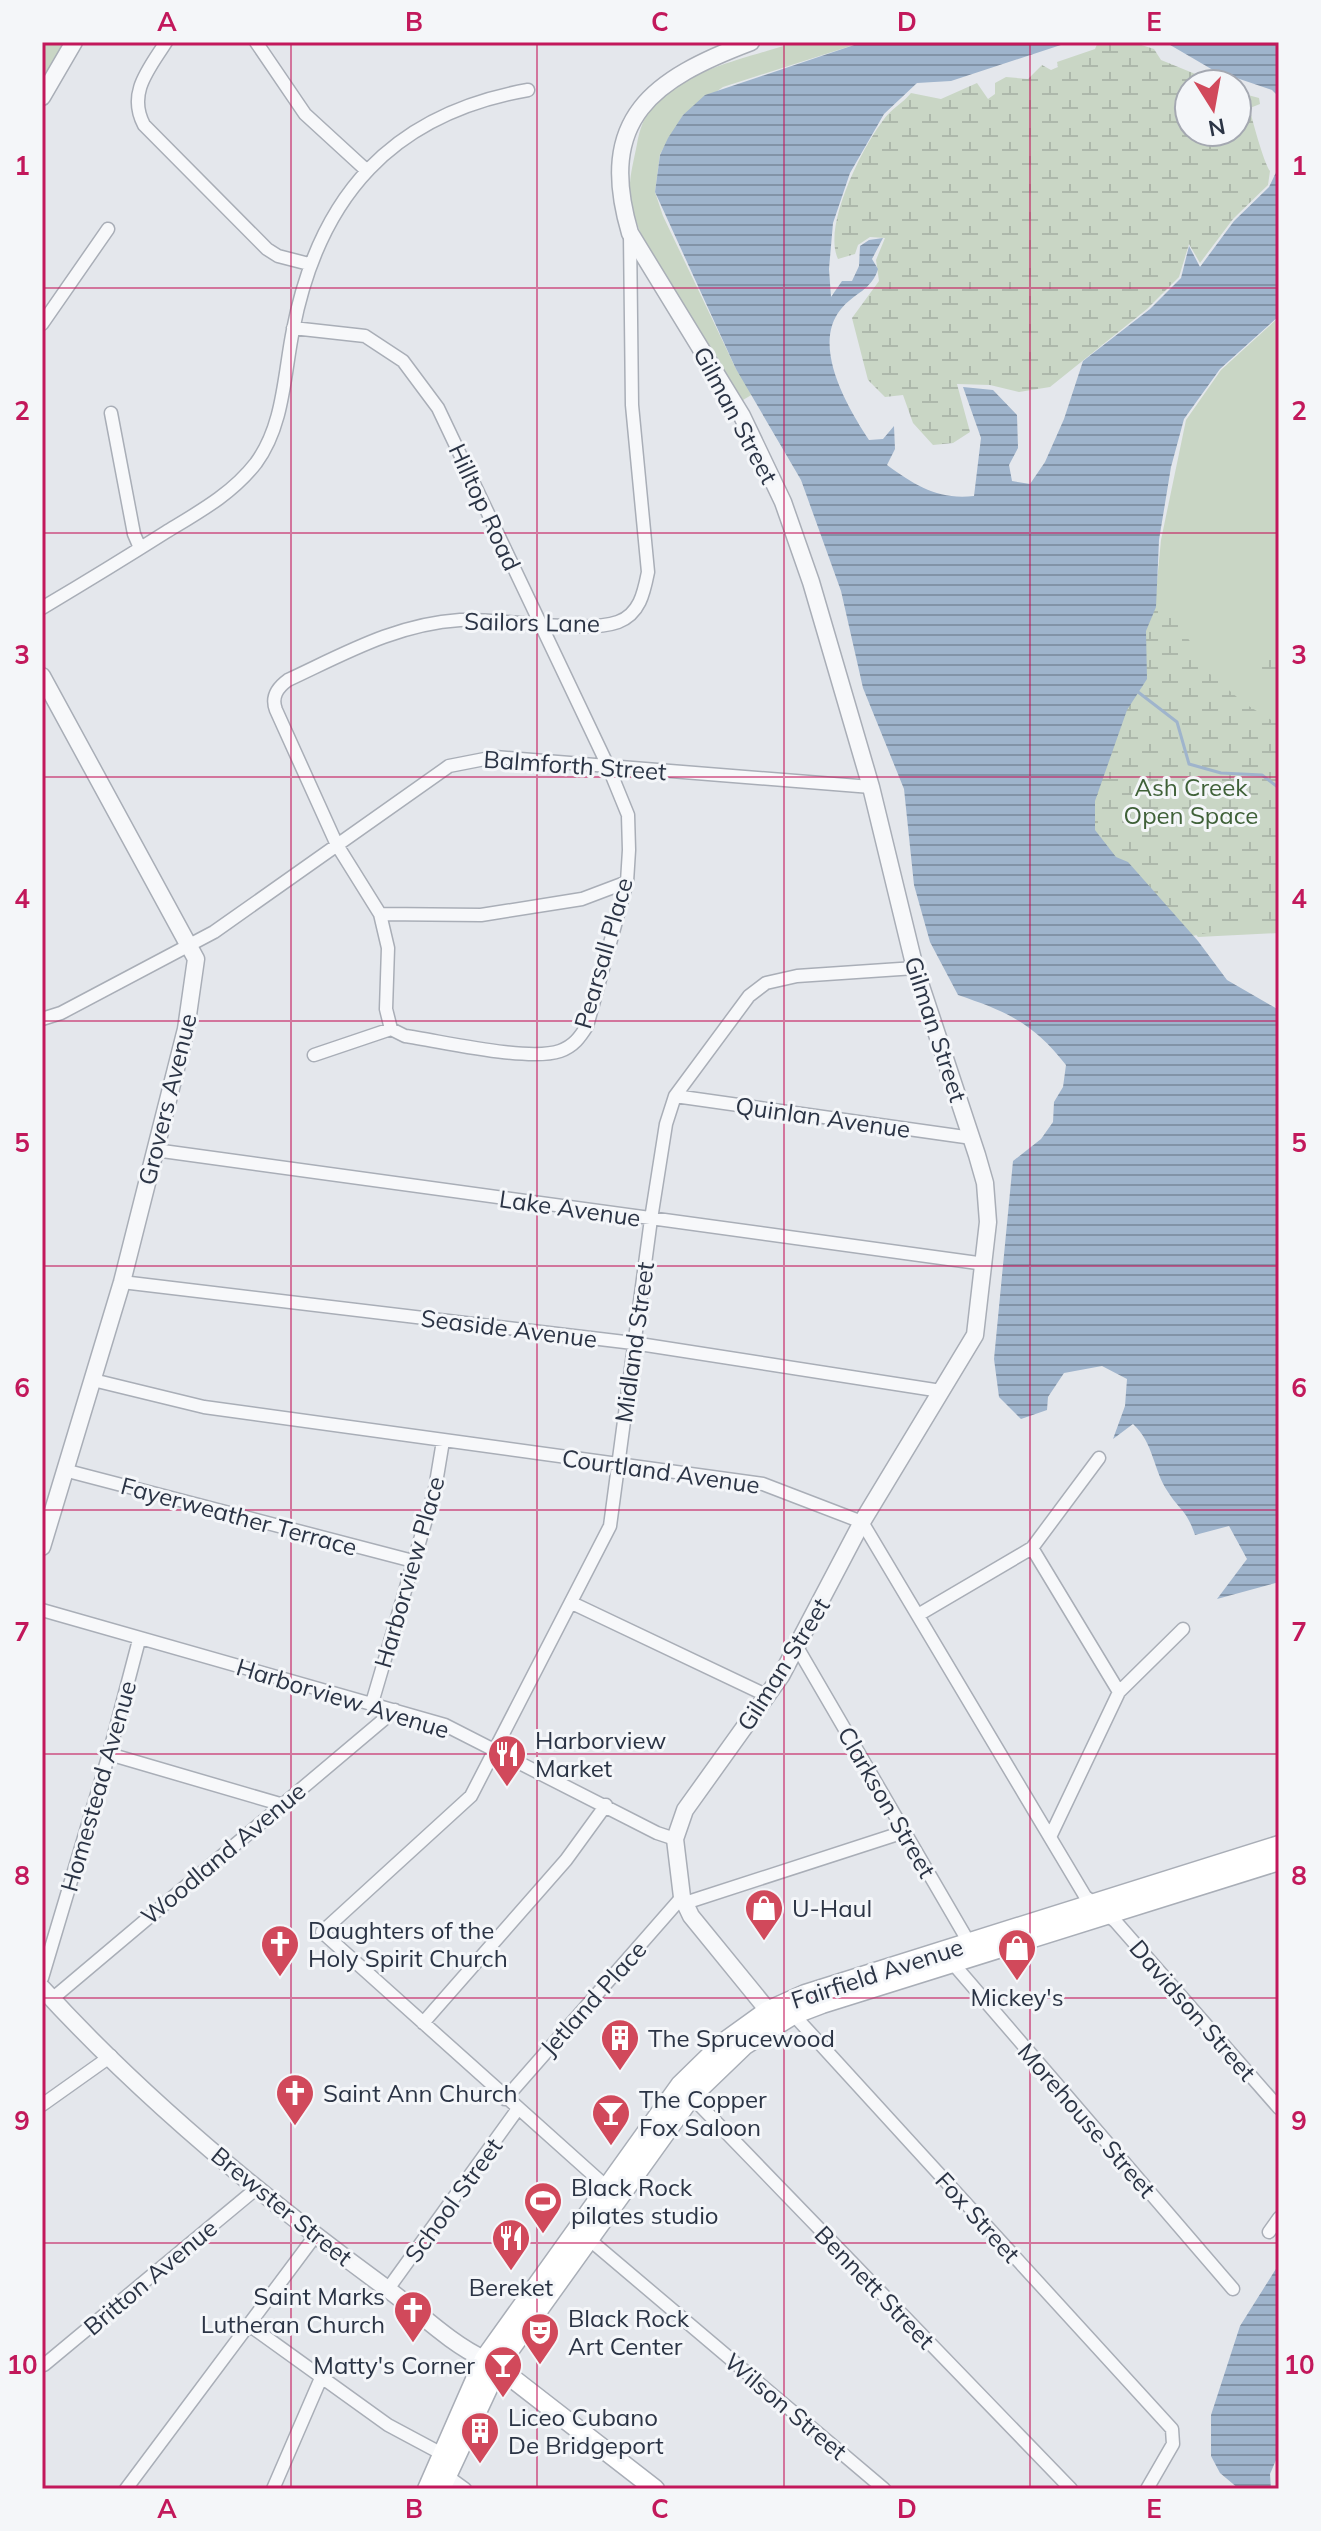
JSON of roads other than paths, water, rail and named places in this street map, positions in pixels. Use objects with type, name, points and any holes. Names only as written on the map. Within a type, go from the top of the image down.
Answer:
[{"type":"main road","name":"Fairfield Avenue","points":[[427,2489],[445,2469],[492,2362],[686,2090],[724,2042],[781,2013],[948,1956],[1276,1854]]},
{"type":"main road","name":"Brewster Street","points":[[492,2362],[655,2489]]},
{"type":"street","points":[[42,97],[74,42]]},
{"type":"street","points":[[166,42],[140,83],[136,98],[144,125],[267,249],[278,256],[309,264]]},
{"type":"street","points":[[256,42],[305,114],[365,169]]},
{"type":"street","name":"Gilman Street","points":[[751,42],[697,63],[672,77],[645,100],[626,134],[620,167],[630,233],[742,416],[783,502],[811,582],[871,787],[915,968],[972,1138],[987,1203],[985,1264],[975,1335],[862,1522],[768,1696],[690,1801],[675,1839],[684,1900],[698,1926],[781,2013]]},
{"type":"street","points":[[42,608],[230,492],[258,461],[276,426],[293,328],[309,264],[328,223],[365,169],[424,123],[442,114],[487,97],[528,90]]},
{"type":"street","points":[[42,324],[108,229]]},
{"type":"street","name":"Sailors Lane","points":[[337,845],[274,704],[278,689],[288,680],[396,630],[463,620],[600,627],[621,621],[642,598],[648,572],[632,405],[630,233]]},
{"type":"street","name":"Hilltop Road","points":[[293,328],[365,336],[403,361],[438,408],[608,766]]},
{"type":"street","points":[[111,413],[134,534],[140,548]]},
{"type":"street","name":"Grovers Avenue","points":[[42,676],[196,959],[193,992],[122,1282],[42,1547]]},
{"type":"street","name":"Balmforth Street","points":[[42,1019],[61,1013],[214,932],[449,766],[472,758],[495,757],[871,787]]},
{"type":"street","name":"Pearsall Place","points":[[391,1029],[405,1036],[529,1053],[558,1052],[576,1043],[587,1026],[627,882],[628,815],[608,766]]},
{"type":"street","points":[[314,1055],[391,1029],[386,1009],[388,948],[380,914],[337,845]]},
{"type":"street","points":[[380,914],[481,915],[582,899],[627,882]]},
{"type":"street","name":"Midland Street","points":[[423,2023],[322,1932],[471,1796],[610,1526],[651,1219],[666,1124],[675,1096],[749,996],[766,983],[797,976],[915,968]]},
{"type":"street","name":"Quinlan Avenue","points":[[675,1096],[972,1138]]},
{"type":"street","name":"Lake Avenue","points":[[155,1150],[985,1264]]},
{"type":"street","name":"Seaside Avenue","points":[[122,1282],[633,1343],[941,1391]]},
{"type":"street","name":"Courtland Avenue","points":[[93,1380],[204,1407],[763,1484],[862,1522]]},
{"type":"street","name":"Harborview Place","points":[[372,1703],[435,1489],[443,1441]]},
{"type":"street","points":[[918,1615],[1032,1548],[1099,1458]]},
{"type":"street","name":"Fayerweather Terrace","points":[[64,1470],[413,1561]]},
{"type":"street","points":[[862,1522],[1099,1910]]},
{"type":"street","points":[[1032,1548],[1119,1692]]},
{"type":"street","points":[[572,1603],[768,1696]]},
{"type":"street","name":"Harborview Avenue","points":[[42,1610],[445,1725],[657,1833],[675,1839]]},
{"type":"street","points":[[1051,1835],[1119,1692],[1183,1629]]},
{"type":"street","name":"Homestead Avenue","points":[[42,1978],[109,1754],[139,1640]]},
{"type":"street","name":"Clarkson Street","points":[[797,1647],[973,1948]]},
{"type":"street","name":"Woodland Avenue","points":[[47,1993],[395,1710]]},
{"type":"street","points":[[109,1754],[280,1804]]},
{"type":"street","points":[[606,1805],[566,1860],[423,2023],[517,2110],[614,2193]]},
{"type":"street","points":[[684,1900],[904,1832]]},
{"type":"street","name":"Jetland Place","points":[[505,2099],[684,1900]]},
{"type":"street","name":"Davidson Street","points":[[1099,1910],[1116,1922],[1279,2108]]},
{"type":"street","name":"Morehouse Street","points":[[948,1956],[1233,2289]]},
{"type":"street","name":"Brewster Street","points":[[47,1993],[181,2125],[315,2236],[492,2362]]},
{"type":"street","name":"Fox Street","points":[[781,2013],[1172,2429],[1175,2441],[1147,2489]]},
{"type":"street","points":[[42,2105],[111,2056]]},
{"type":"street","name":"Bennett Street","points":[[686,2090],[1071,2489]]},
{"type":"street","name":"School Street","points":[[388,2289],[517,2110]]},
{"type":"street","name":"Britton Avenue","points":[[44,2365],[257,2188]]},
{"type":"street","points":[[1269,2232],[1279,2218]]},
{"type":"street","name":"Wilson Street","points":[[584,2235],[884,2489]]},
{"type":"street","points":[[126,2489],[315,2236]]},
{"type":"street","points":[[249,2325],[388,2425],[445,2469],[465,2489]]},
{"type":"street","points":[[273,2489],[321,2378]]},
{"type":"water","points":[[863,42],[1070,42],[951,81],[917,83],[884,114],[850,173],[833,223],[829,269],[831,297],[842,281],[852,281],[859,266],[860,246],[869,240],[883,238],[872,259],[878,269],[875,276],[841,309],[833,324],[831,358],[843,394],[869,440],[883,439],[894,426],[895,449],[887,465],[918,485],[938,493],[974,496],[981,438],[963,387],[993,390],[1017,415],[1018,448],[1009,465],[1012,481],[1030,484],[1045,462],[1064,419],[1083,361],[1150,309],[1181,278],[1189,246],[1200,267],[1234,221],[1269,187],[1279,166],[1279,316],[1220,369],[1184,419],[1171,467],[1159,540],[1156,607],[1146,631],[1147,679],[1127,710],[1095,801],[1095,830],[1116,857],[1128,862],[1198,941],[1227,980],[1279,1010],[1279,1582],[1217,1599],[1247,1559],[1229,1526],[1195,1535],[1186,1515],[1163,1484],[1145,1440],[1133,1424],[1113,1439],[1125,1406],[1127,1379],[1102,1366],[1064,1373],[1048,1397],[1047,1410],[1021,1419],[999,1397],[994,1359],[1013,1161],[1041,1139],[1053,1122],[1054,1102],[1063,1087],[1066,1065],[1031,1029],[991,1007],[958,995],[930,942],[914,885],[904,789],[863,688],[841,591],[801,480],[736,369],[655,192],[660,155],[668,138],[683,115],[705,95]]},
{"type":"water","points":[[1165,42],[1279,42],[1279,97],[1272,90],[1253,84],[1253,68],[1210,68]]},
{"type":"water","points":[[1279,2264],[1279,2453],[1270,2474],[1271,2489],[1239,2489],[1220,2473],[1211,2456],[1211,2415],[1240,2326]]},
{"type":"waterway","points":[[1138,692],[1177,722],[1189,764],[1221,773],[1262,775],[1279,788]]},
{"type":"place","name":"Harborview Market","points":[[507,1788]]},
{"type":"place","name":"U-Haul","points":[[764,1942]]},
{"type":"place","name":"Daughters of the Holy Spirit Church","points":[[280,1978]]},
{"type":"place","name":"Mickey's","points":[[1017,1982]]},
{"type":"place","name":"The Sprucewood","points":[[620,2072]]},
{"type":"place","name":"Saint Ann Church","points":[[295,2127]]},
{"type":"place","name":"The Copper Fox Saloon","points":[[611,2147]]},
{"type":"place","name":"Black Rock pilates studio","points":[[543,2235]]},
{"type":"place","name":"Bereket","points":[[511,2272]]},
{"type":"place","name":"Saint Marks Lutheran Church","points":[[413,2344]]},
{"type":"place","name":"Black Rock Art Center","points":[[540,2366]]},
{"type":"place","name":"Matty's Corner","points":[[503,2399]]},
{"type":"place","name":"Liceo Cubano De Bridgeport","points":[[480,2465]]},
{"type":"park label","name":"Ash Creek Open Space","points":[[1191,801]]}]
